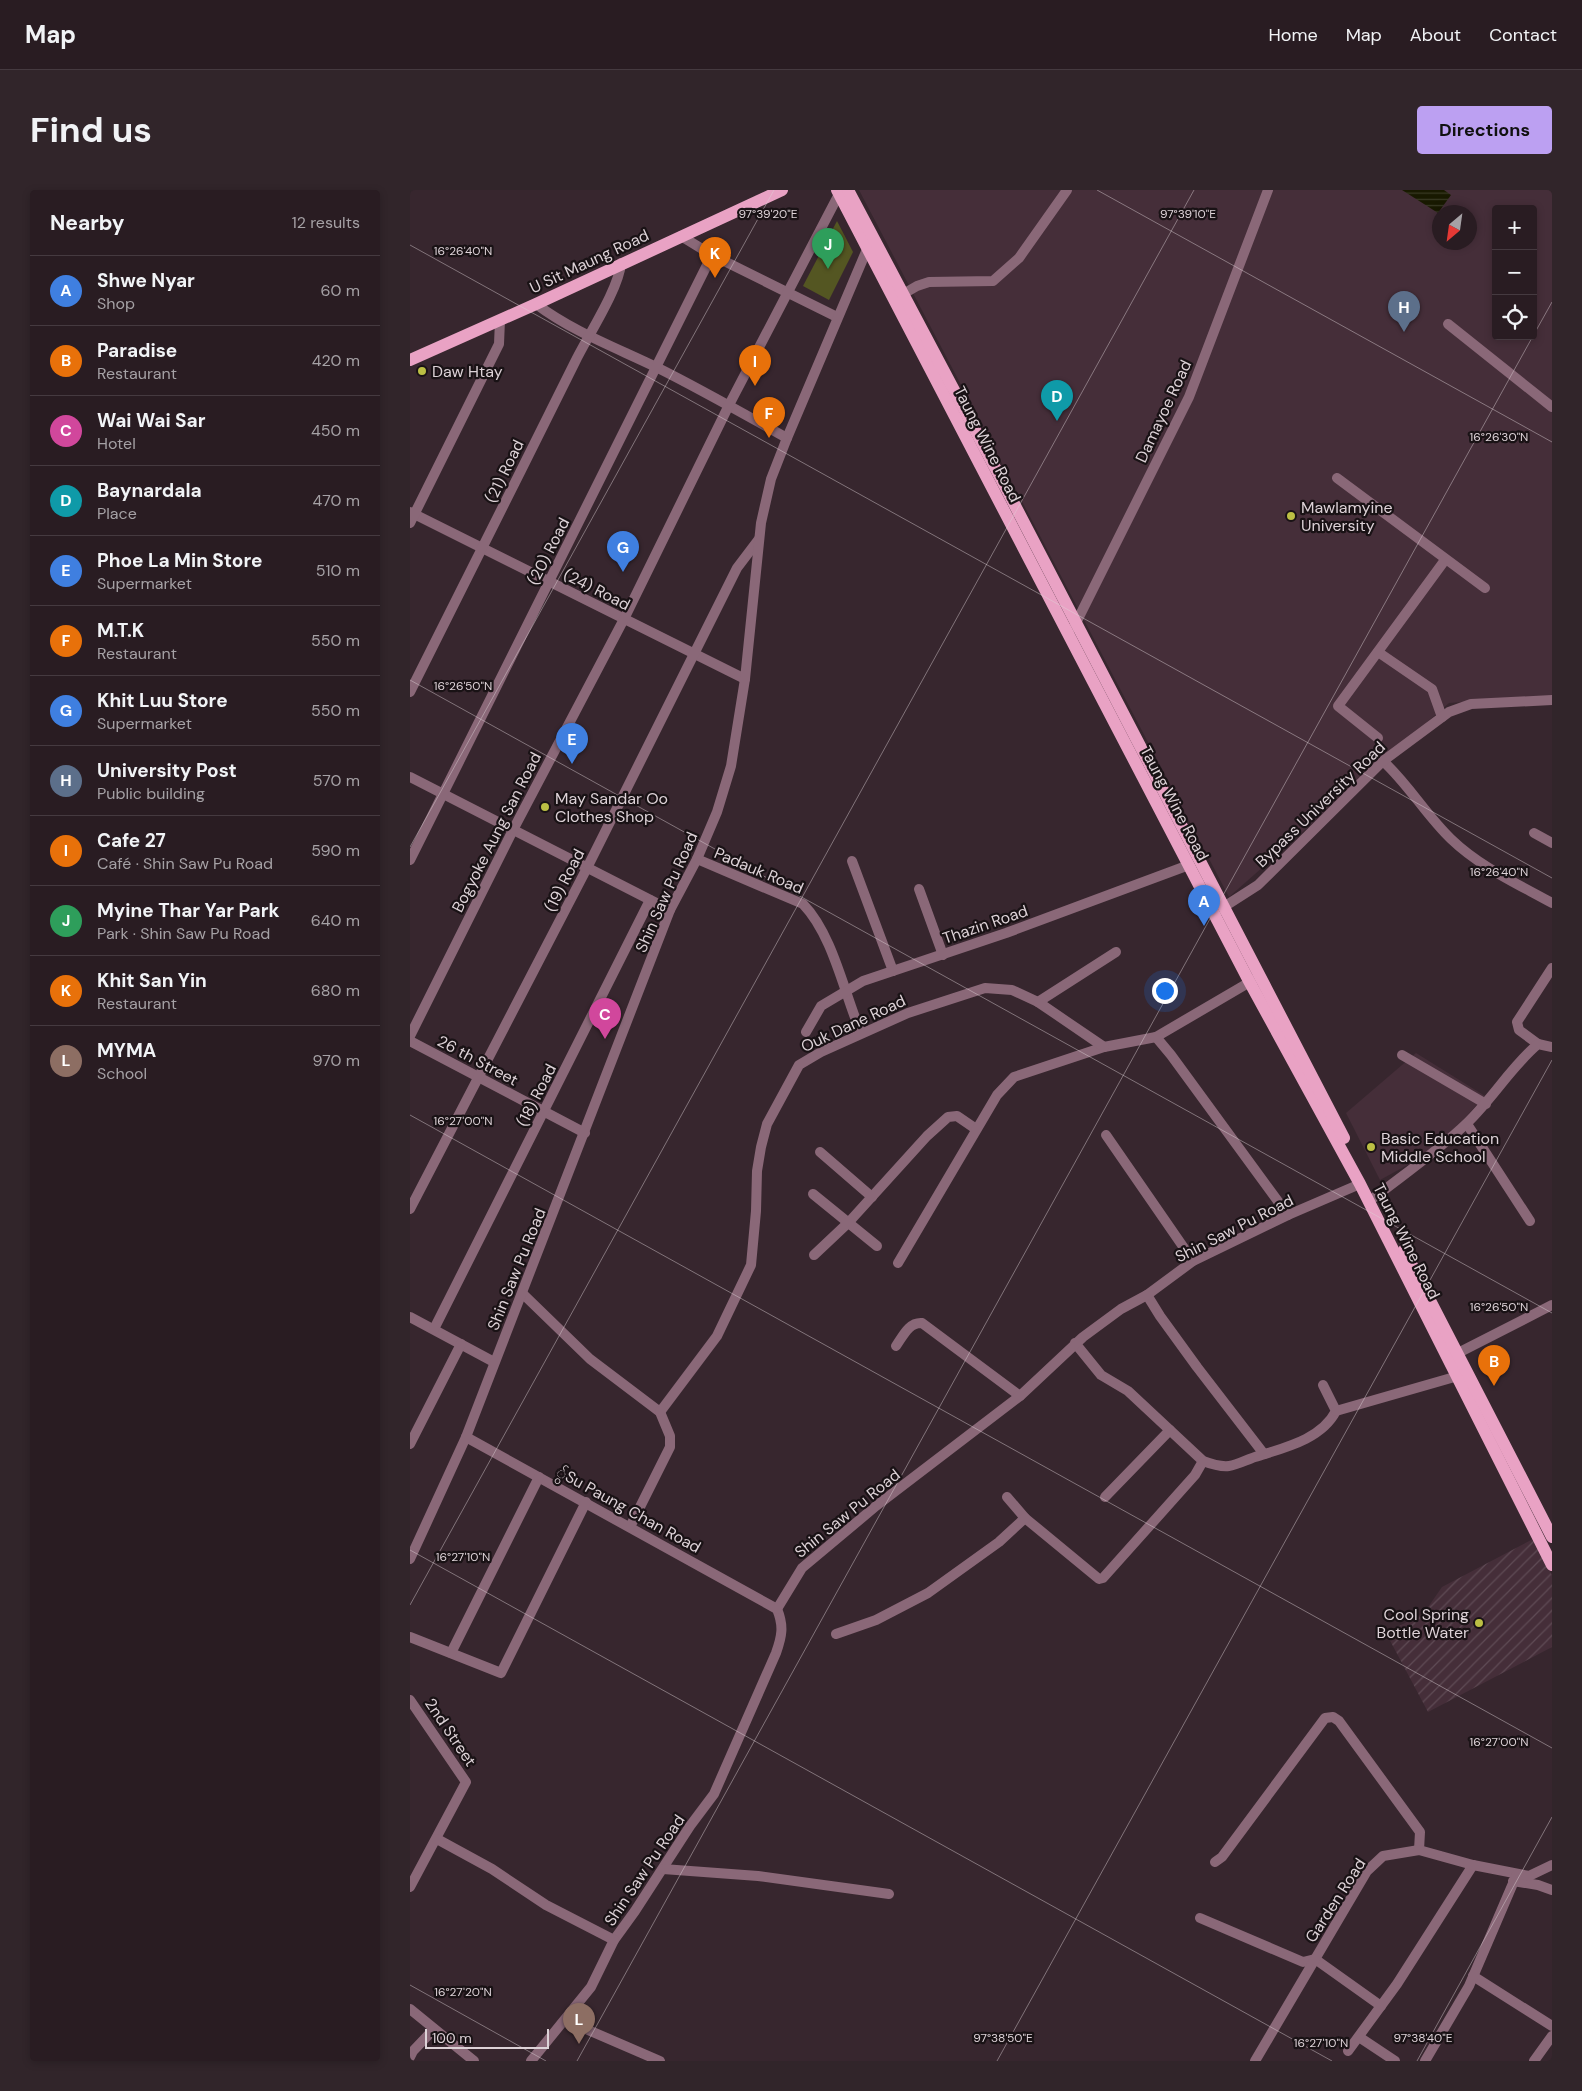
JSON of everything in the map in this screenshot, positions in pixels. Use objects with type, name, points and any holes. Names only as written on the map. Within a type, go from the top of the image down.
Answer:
[{"type":"main road","name":"U Sit Maung Road","points":[[410,360],[782,190]]},
{"type":"main road","name":"Taung Wine Road","points":[[842,191],[868,247],[899,297]]},
{"type":"main road","name":"Taung Wine Road","points":[[842,191],[1003,497],[1069,637],[1189,865],[1218,910]]},
{"type":"main road","name":"Taung Wine Road","points":[[1003,497],[1076,624],[1218,910],[1375,1197],[1454,1357],[1458,1376],[1501,1466],[1552,1565]]},
{"type":"main road","name":"Taung Wine Road","points":[[1255,979],[1360,1184],[1552,1537]]},
{"type":"street","points":[[899,297],[929,282],[993,281],[1019,258],[1067,190]]},
{"type":"street","name":"Damayoe Road","points":[[1069,637],[1189,397],[1268,190]]},
{"type":"street","name":"Bogyoke Aung San Road","points":[[410,1036],[512,830],[624,619],[729,405],[842,191]]},
{"type":"street","points":[[681,236],[712,254],[837,318]]},
{"type":"street","name":"Shin Saw Pu Road","points":[[410,1559],[466,1436],[494,1362],[523,1294],[670,910],[697,859],[718,812],[731,766],[745,679],[760,539],[771,479],[786,438],[868,247]]},
{"type":"street","name":"(20) Road","points":[[410,860],[657,368],[712,254]]},
{"type":"street","name":"(21) Road","points":[[410,692],[483,549],[588,335],[617,282],[621,263]]},
{"type":"street","points":[[536,304],[548,313],[588,335],[729,405],[786,438]]},
{"type":"street","points":[[411,516],[499,344],[500,320]]},
{"type":"street","points":[[1448,324],[1552,407]]},
{"type":"street","points":[[1336,478],[1485,588]]},
{"type":"street","name":"(24) Road","points":[[411,516],[483,549],[745,679]]},
{"type":"street","name":"(19) Road","points":[[410,1209],[587,868],[737,568],[760,539]]},
{"type":"street","points":[[1378,738],[1338,706],[1445,560]]},
{"type":"street","points":[[1378,652],[1432,689],[1442,717]]},
{"type":"street","name":"Bypass University Road","points":[[1218,910],[1258,885],[1383,761],[1448,712],[1471,704],[1552,700]]},
{"type":"street","points":[[1383,761],[1401,777],[1430,816],[1452,840],[1483,864],[1552,903]]},
{"type":"street","points":[[410,777],[670,910]]},
{"type":"street","points":[[1534,833],[1552,843]]},
{"type":"street","name":"Padauk Road","points":[[697,859],[803,904],[816,917],[829,946],[861,1033]]},
{"type":"street","points":[[852,861],[893,971]]},
{"type":"street","name":"Thazin Road","points":[[806,1032],[821,1006],[845,990],[862,982],[1006,933],[1189,865]]},
{"type":"street","points":[[919,889],[943,955]]},
{"type":"street","name":"(18) Road","points":[[434,1329],[650,900]]},
{"type":"street","points":[[1038,1002],[1116,952]]},
{"type":"street","points":[[1552,968],[1517,1022],[1519,1030],[1538,1044],[1552,1047]]},
{"type":"street","points":[[898,1263],[997,1095],[1014,1077],[1104,1047],[1156,1037],[1255,979]]},
{"type":"street","name":"Ouk Dane Road","points":[[660,1412],[717,1336],[751,1265],[756,1211],[757,1170],[761,1146],[767,1124],[794,1071],[799,1065],[821,1052],[908,1013],[985,988],[1012,990],[1038,1002],[1104,1047]]},
{"type":"street","points":[[1156,1037],[1288,1216]]},
{"type":"street","name":"26 th Street","points":[[410,1041],[585,1133]]},
{"type":"street","points":[[1375,1197],[1467,1124],[1486,1104],[1511,1070],[1538,1044]]},
{"type":"street","points":[[1402,1055],[1486,1104]]},
{"type":"street","points":[[814,1255],[849,1222],[927,1136],[948,1117],[957,1116],[976,1129]]},
{"type":"street","points":[[1467,1124],[1530,1221]]},
{"type":"street","points":[[1106,1135],[1193,1261]]},
{"type":"street","points":[[820,1152],[872,1197]]},
{"type":"street","name":"Shin Saw Pu Road","points":[[531,2061],[591,1987],[614,1940],[635,1912],[714,1794],[783,1635],[782,1622],[776,1609],[802,1568],[876,1506],[1020,1396],[1075,1344],[1121,1309],[1148,1295],[1193,1261],[1360,1184]]},
{"type":"street","points":[[813,1194],[877,1246]]},
{"type":"street","points":[[523,1294],[590,1359],[660,1412],[670,1436],[670,1447],[630,1527]]},
{"type":"street","points":[[1148,1295],[1160,1316],[1197,1367],[1264,1454]]},
{"type":"street","points":[[1454,1357],[1552,1305]]},
{"type":"street","points":[[410,1317],[494,1362]]},
{"type":"street","points":[[896,1346],[912,1325],[916,1322],[922,1323],[1020,1396]]},
{"type":"street","points":[[410,1444],[461,1344]]},
{"type":"street","points":[[1075,1344],[1101,1375],[1128,1391],[1203,1461],[1215,1465],[1230,1466],[1306,1439],[1325,1426],[1336,1411],[1458,1376]]},
{"type":"street","points":[[1323,1385],[1336,1411]]},
{"type":"street","points":[[1105,1497],[1170,1430]]},
{"type":"street","name":"်ွSu Paung Chan Road","points":[[466,1436],[776,1609]]},
{"type":"street","points":[[1007,1497],[1025,1518],[1099,1579],[1103,1578],[1159,1513],[1195,1476],[1203,1461]]},
{"type":"street","points":[[451,1653],[539,1476]]},
{"type":"street","points":[[410,1637],[501,1673],[586,1502]]},
{"type":"street","points":[[836,1634],[876,1620],[928,1593],[999,1542],[1025,1518]]},
{"type":"street","name":"2nd Street","points":[[410,1700],[466,1782],[437,1839]]},
{"type":"street","points":[[1215,1862],[1222,1857],[1325,1718],[1332,1717],[1339,1721],[1420,1832],[1419,1850]]},
{"type":"street","points":[[410,1887],[437,1839],[492,1869],[546,1904],[614,1940]]},
{"type":"street","name":"Garden Road","points":[[1255,2061],[1367,1871],[1383,1856],[1419,1850],[1515,1878],[1529,1876],[1552,1865]]},
{"type":"street","points":[[1348,2051],[1397,1984],[1473,1865]]},
{"type":"street","points":[[663,1868],[758,1876],[889,1894]]},
{"type":"street","points":[[1425,2061],[1449,2024],[1473,1976],[1515,1878],[1552,1890]]},
{"type":"street","points":[[1200,1918],[1303,1962],[1315,1959],[1381,2006]]},
{"type":"street","points":[[1473,1976],[1552,2026]]},
{"type":"street","points":[[410,2009],[474,2061]]},
{"type":"street","points":[[565,2020],[660,2061]]},
{"type":"street","points":[[410,2057],[413,2051],[434,2029]]},
{"type":"street","points":[[1534,2061],[1552,2036]]},
{"type":"street","points":[[1359,2037],[1395,2061]]},
{"type":"shaded area","name":"Mawlamyine University","points":[[859,190],[1552,190],[1552,696],[1449,703],[1229,897]]},
{"type":"shaded area","points":[[1402,190],[1444,190],[1451,195],[1444,205],[1432,205],[1432,209]]},
{"type":"shaded area","points":[[837,221],[853,252],[829,300],[803,286]]},
{"type":"shaded area","points":[[1416,1053],[1485,1096],[1462,1121],[1424,1156],[1380,1180],[1346,1113]]},
{"type":"shaded area","name":"Cool Spring Bottle Water","points":[[1533,1539],[1552,1575],[1552,1647],[1428,1712],[1386,1633],[1424,1613],[1442,1587]]},
{"type":"place","name":"Myine Thar Yar Park","points":[[828,269]]},
{"type":"place","name":"Khit San Yin","points":[[715,278]]},
{"type":"place","name":"University Post","points":[[1404,332]]},
{"type":"place","name":"Daw Htay","points":[[422,371]]},
{"type":"place","name":"Cafe 27","points":[[755,386]]},
{"type":"place","name":"Baynardala","points":[[1057,421]]},
{"type":"place","name":"M.T.K","points":[[769,438]]},
{"type":"place","name":"Mawlamyine University","points":[[1291,516]]},
{"type":"place","name":"Khit Luu Store","points":[[623,572]]},
{"type":"place","name":"Phoe La Min Store","points":[[572,764]]},
{"type":"place","name":"May Sandar Oo Clothes Shop","points":[[545,807]]},
{"type":"place","name":"Shwe Nyar","points":[[1204,926]]},
{"type":"place","name":"Wai Wai Sar","points":[[605,1039]]},
{"type":"place","name":"Basic Education Middle School","points":[[1371,1147]]},
{"type":"place","name":"Paradise","points":[[1494,1386]]},
{"type":"place","name":"Cool Spring Bottle Water","points":[[1479,1623]]},
{"type":"place","name":"MYMA","points":[[579,2044]]}]
